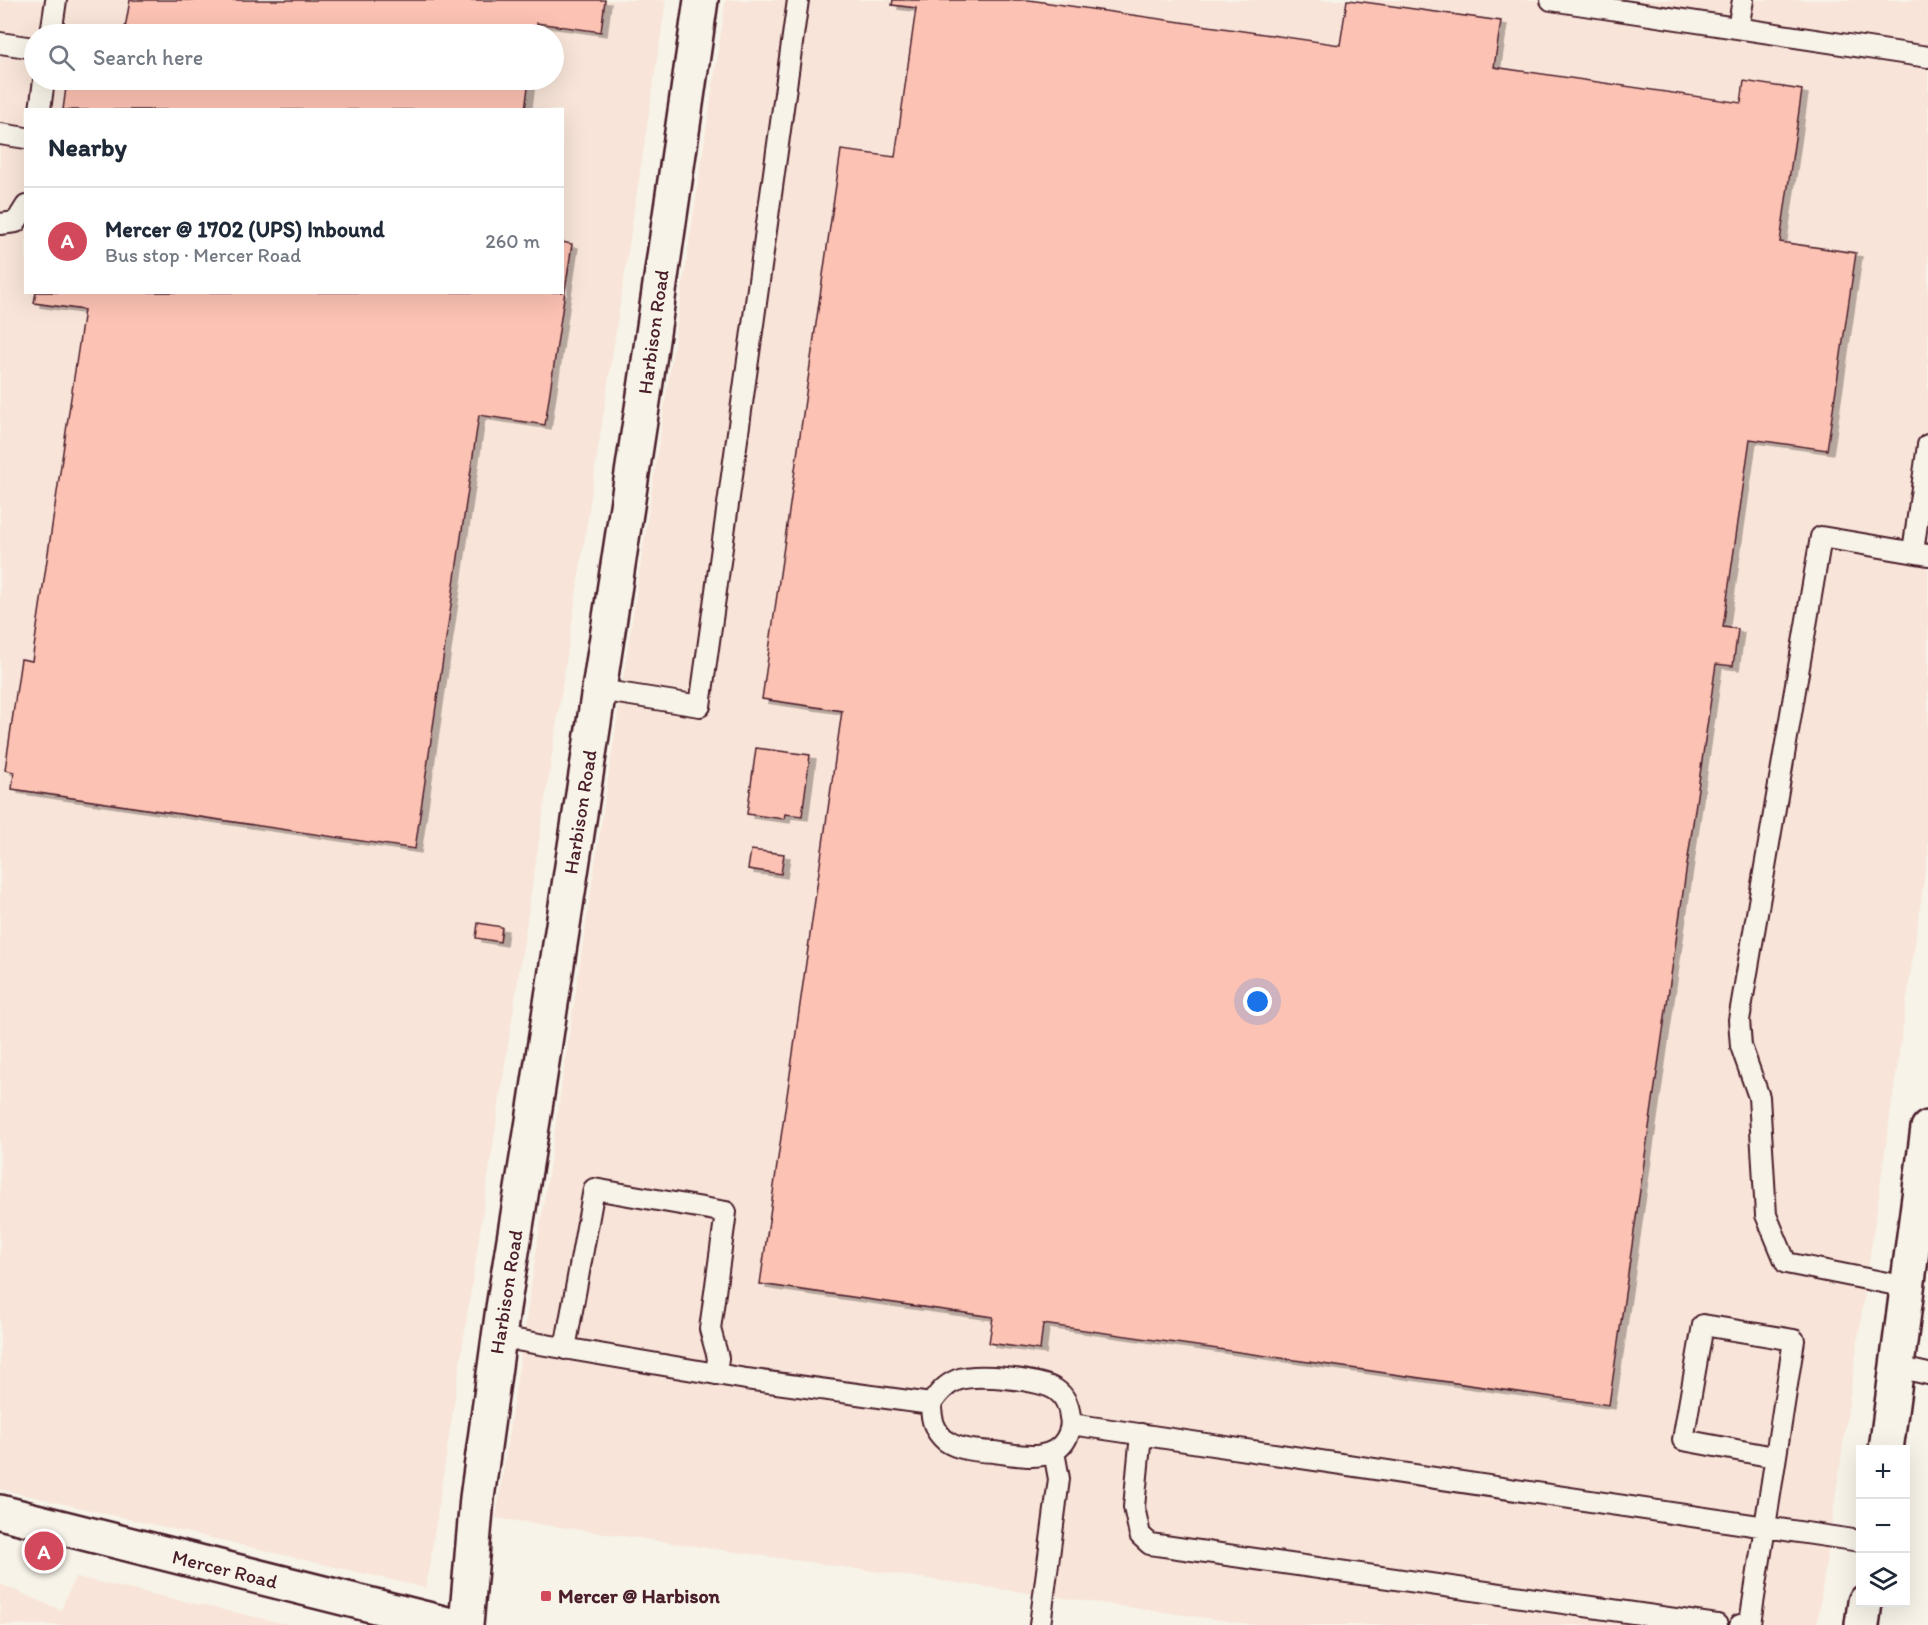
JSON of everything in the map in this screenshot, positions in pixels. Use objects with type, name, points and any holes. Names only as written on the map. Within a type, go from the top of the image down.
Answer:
[{"type":"street","name":"Harbison Road","points":[[466,1625],[477,1498],[499,1337],[646,382],[701,0]]},
{"type":"street","points":[[1886,1445],[1928,1128]]},
{"type":"street","name":"Mercer Road","points":[[0,1512],[451,1625]]},
{"type":"street","points":[[1862,1625],[1864,1607]]},
{"type":"lane","points":[[52,24],[56,0]]},
{"type":"lane","points":[[599,690],[700,706],[798,0]]},
{"type":"lane","points":[[1551,0],[1928,57]]},
{"type":"lane","points":[[1738,28],[1743,0]]},
{"type":"lane","points":[[0,43],[24,47]]},
{"type":"lane","points":[[40,108],[43,90]]},
{"type":"lane","points":[[0,134],[24,138]]},
{"type":"lane","points":[[0,224],[16,222],[24,209]]},
{"type":"lane","points":[[1907,1287],[1786,1263],[1767,1215],[1759,1098],[1741,1046],[1739,1020],[1821,537],[1921,553],[1928,445]]},
{"type":"lane","points":[[566,1349],[594,1189],[726,1212],[710,1329],[718,1358],[716,1374]]},
{"type":"lane","points":[[1740,1625],[1750,1623],[1794,1340],[1703,1325],[1683,1440],[1774,1457]]},
{"type":"lane","points":[[499,1337],[716,1374],[931,1404]]},
{"type":"lane","points":[[1896,1367],[1928,1374]]},
{"type":"lane","points":[[970,1377],[1007,1378],[1044,1384],[1061,1393],[1068,1408],[1071,1424],[1065,1440],[1054,1452],[1031,1456],[956,1446],[946,1441],[933,1424],[931,1404],[945,1386],[957,1380],[970,1377]]},
{"type":"lane","points":[[1071,1424],[1856,1540]]},
{"type":"lane","points":[[1141,1434],[1134,1507],[1140,1535],[1150,1544],[1717,1625]]},
{"type":"lane","points":[[1040,1625],[1059,1479],[1054,1452]]},
{"type":"shaded area","points":[[0,0],[666,0],[426,1588],[0,1489]]},
{"type":"shaded area","points":[[726,0],[1928,0],[1928,852],[1817,1625],[1256,1625],[496,1518]]},
{"type":"shaded area","points":[[75,1577],[291,1625],[0,1625],[0,1584],[61,1610]]},
{"type":"building","points":[[130,0],[605,0],[601,32],[564,27],[564,24],[537,23],[126,24]]},
{"type":"building","points":[[893,0],[1029,0],[1340,45],[1347,0],[1349,0],[1501,21],[1494,67],[1741,103],[1744,81],[1802,90],[1780,242],[1856,253],[1827,450],[1750,439],[1723,627],[1738,629],[1733,666],[1716,664],[1609,1405],[1043,1324],[1040,1350],[989,1343],[993,1317],[760,1284],[842,711],[762,699],[841,150],[895,157],[916,8],[892,5]]},
{"type":"building","points":[[66,90],[528,90],[525,108],[63,108]]},
{"type":"building","points":[[564,242],[572,244],[545,425],[479,415],[415,849],[12,789],[14,772],[5,770],[21,659],[32,661],[84,310],[34,303],[36,294],[564,294]]},
{"type":"building","points":[[756,748],[810,755],[802,816],[785,814],[784,819],[747,814]]},
{"type":"building","points":[[751,850],[784,854],[781,874],[748,869]]},
{"type":"building","points":[[478,923],[502,927],[500,942],[476,938]]},
{"type":"place","name":"Mercer @ 1702 (UPS) Inbound","points":[[44,1551]]},
{"type":"place","name":"Mercer @ Harbison","points":[[546,1596]]}]
